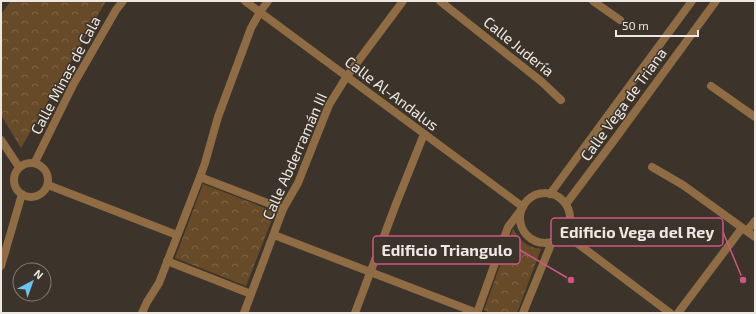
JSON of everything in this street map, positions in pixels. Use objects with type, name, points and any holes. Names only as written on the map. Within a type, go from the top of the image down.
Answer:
[{"type":"street","name":"Calle Minas de Cala","points":[[35,162],[73,85],[122,1]]},
{"type":"street","name":"Calle Al-Andalus","points":[[245,1],[523,208]]},
{"type":"street","points":[[142,313],[159,283],[200,177],[222,104],[251,28],[268,1]]},
{"type":"street","name":"Calle Abderramán III","points":[[244,313],[283,209],[298,183],[329,105],[347,76],[402,1]]},
{"type":"street","name":"Calle Judería","points":[[440,1],[542,82],[561,100]]},
{"type":"street","points":[[593,1],[620,20]]},
{"type":"street","name":"Calle Vega de Triana","points":[[550,194],[692,1]]},
{"type":"street","name":"Calle Vega de Triana","points":[[566,204],[716,1]]},
{"type":"street","points":[[711,86],[755,117]]},
{"type":"street","points":[[354,313],[424,134]]},
{"type":"street","points":[[1,140],[19,167]]},
{"type":"street","points":[[29,162],[35,162],[45,168],[49,179],[46,190],[37,196],[32,197],[22,194],[18,190],[15,185],[14,178],[15,172],[19,167],[29,162]]},
{"type":"street","points":[[652,166],[684,185],[755,237]]},
{"type":"street","points":[[200,177],[283,209]]},
{"type":"street","points":[[48,185],[177,235]]},
{"type":"street","points":[[1,266],[22,194]]},
{"type":"street","points":[[274,235],[477,313],[508,227],[528,200],[534,196],[542,194],[550,194],[562,199],[569,212],[569,227],[565,234],[559,239],[552,242],[537,242],[525,233],[522,227],[520,219],[523,208]]},
{"type":"street","points":[[678,313],[744,229],[755,221]]},
{"type":"street","points":[[565,234],[670,313]]},
{"type":"street","points":[[523,313],[552,242]]},
{"type":"street","points":[[167,261],[251,294]]},
{"type":"green space","points":[[11,1],[106,1],[21,148],[1,115],[1,14]]},
{"type":"green space","points":[[203,184],[275,212],[246,286],[175,258]]},
{"type":"green space","points":[[513,229],[524,243],[531,247],[541,249],[517,313],[491,313],[484,310]]},
{"type":"place","name":"Edificio Triangulo","points":[[571,280]]},
{"type":"place","name":"Edificio Vega del Rey","points":[[743,280]]}]
